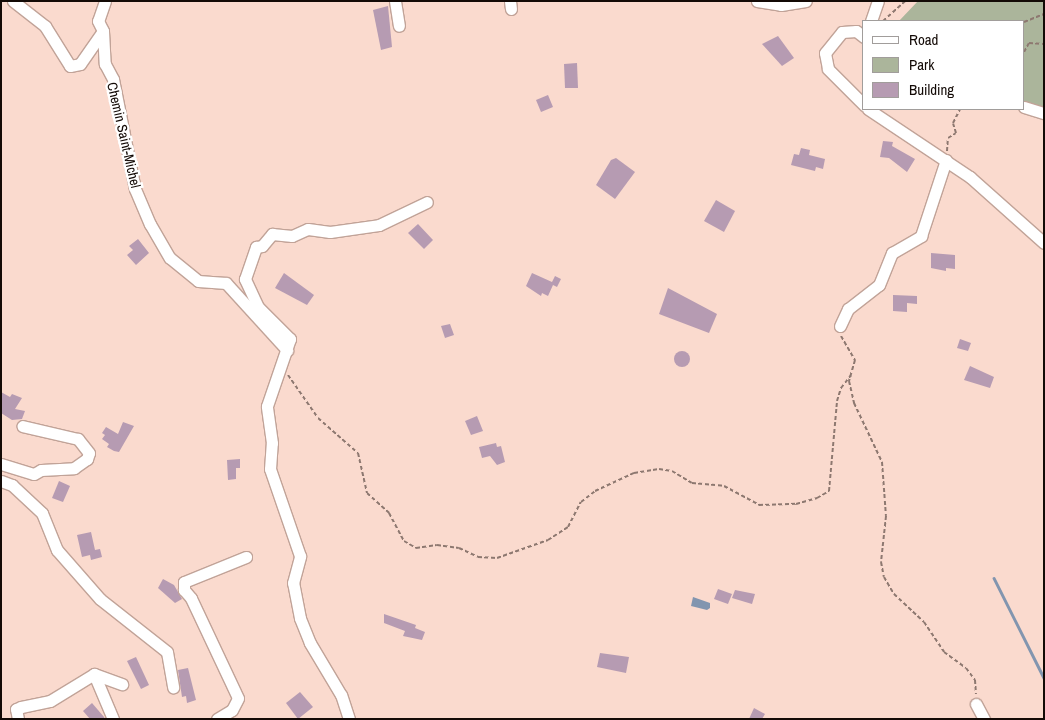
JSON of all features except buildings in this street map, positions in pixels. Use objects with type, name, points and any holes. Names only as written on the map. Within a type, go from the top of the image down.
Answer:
[{"type":"street","points":[[13,1],[45,26],[70,66],[80,64],[103,31]]},
{"type":"street","name":"Chemin Saint-Michel","points":[[105,1],[98,21],[103,31],[105,64],[113,79],[135,189],[160,241],[170,258],[198,282],[226,283],[285,355]]},
{"type":"street","points":[[394,1],[399,26]]},
{"type":"street","points":[[757,1],[781,5],[806,1]]},
{"type":"street","points":[[871,20],[878,1]]},
{"type":"street","points":[[862,36],[856,31],[842,32],[825,53],[828,69],[862,103]]},
{"type":"street","points":[[1025,107],[1044,113]]},
{"type":"street","points":[[870,110],[970,177],[1044,243]]},
{"type":"street","points":[[840,326],[848,309],[878,285],[892,253],[921,236],[946,160]]},
{"type":"street","points":[[349,719],[340,695],[310,644],[293,592],[300,556],[270,469],[272,443],[267,406],[290,339],[258,307],[244,283],[256,247],[262,246],[272,234],[292,236],[308,229],[330,232],[378,225],[427,202]]},
{"type":"street","points":[[1,464],[34,474],[41,470],[74,468],[87,460],[89,453],[78,439],[22,426]]},
{"type":"street","points":[[1,481],[12,485],[42,513],[57,550],[100,599],[167,652],[173,687]]},
{"type":"street","points":[[217,719],[232,710],[238,698],[191,598],[184,590],[184,582],[246,557]]},
{"type":"street","points":[[94,674],[122,684]]},
{"type":"street","points":[[18,719],[16,709],[21,706],[50,701],[94,674]]},
{"type":"street","points":[[94,674],[113,719]]},
{"type":"street","points":[[976,704],[984,719]]},
{"type":"path","points":[[884,20],[905,1]]},
{"type":"path","points":[[1025,22],[1044,14]]},
{"type":"path","points":[[1025,50],[1029,43],[1044,44]]},
{"type":"path","points":[[946,160],[948,138],[956,133],[953,122],[959,110]]},
{"type":"path","points":[[840,326],[842,339],[855,360],[851,374],[850,390],[854,403],[882,462],[886,516],[881,562],[884,577],[894,594],[924,622],[944,652],[960,663],[975,680],[976,704]]},
{"type":"path","points":[[285,355],[299,393],[318,418],[358,452],[367,493],[388,513],[404,541],[416,548],[437,545],[459,548],[478,556],[497,558],[548,540],[568,527],[581,502],[595,491],[634,473],[659,469],[672,472],[692,483],[724,486],[759,505],[796,504],[817,498],[829,491],[837,402],[840,388],[851,374]]},
{"type":"green space","points":[[918,1],[1044,1],[1044,107],[1025,102],[1025,20],[900,20]]},
{"type":"water","points":[[693,597],[710,603],[710,608],[707,610],[691,606]]},
{"type":"waterway","points":[[994,578],[1044,678]]}]
